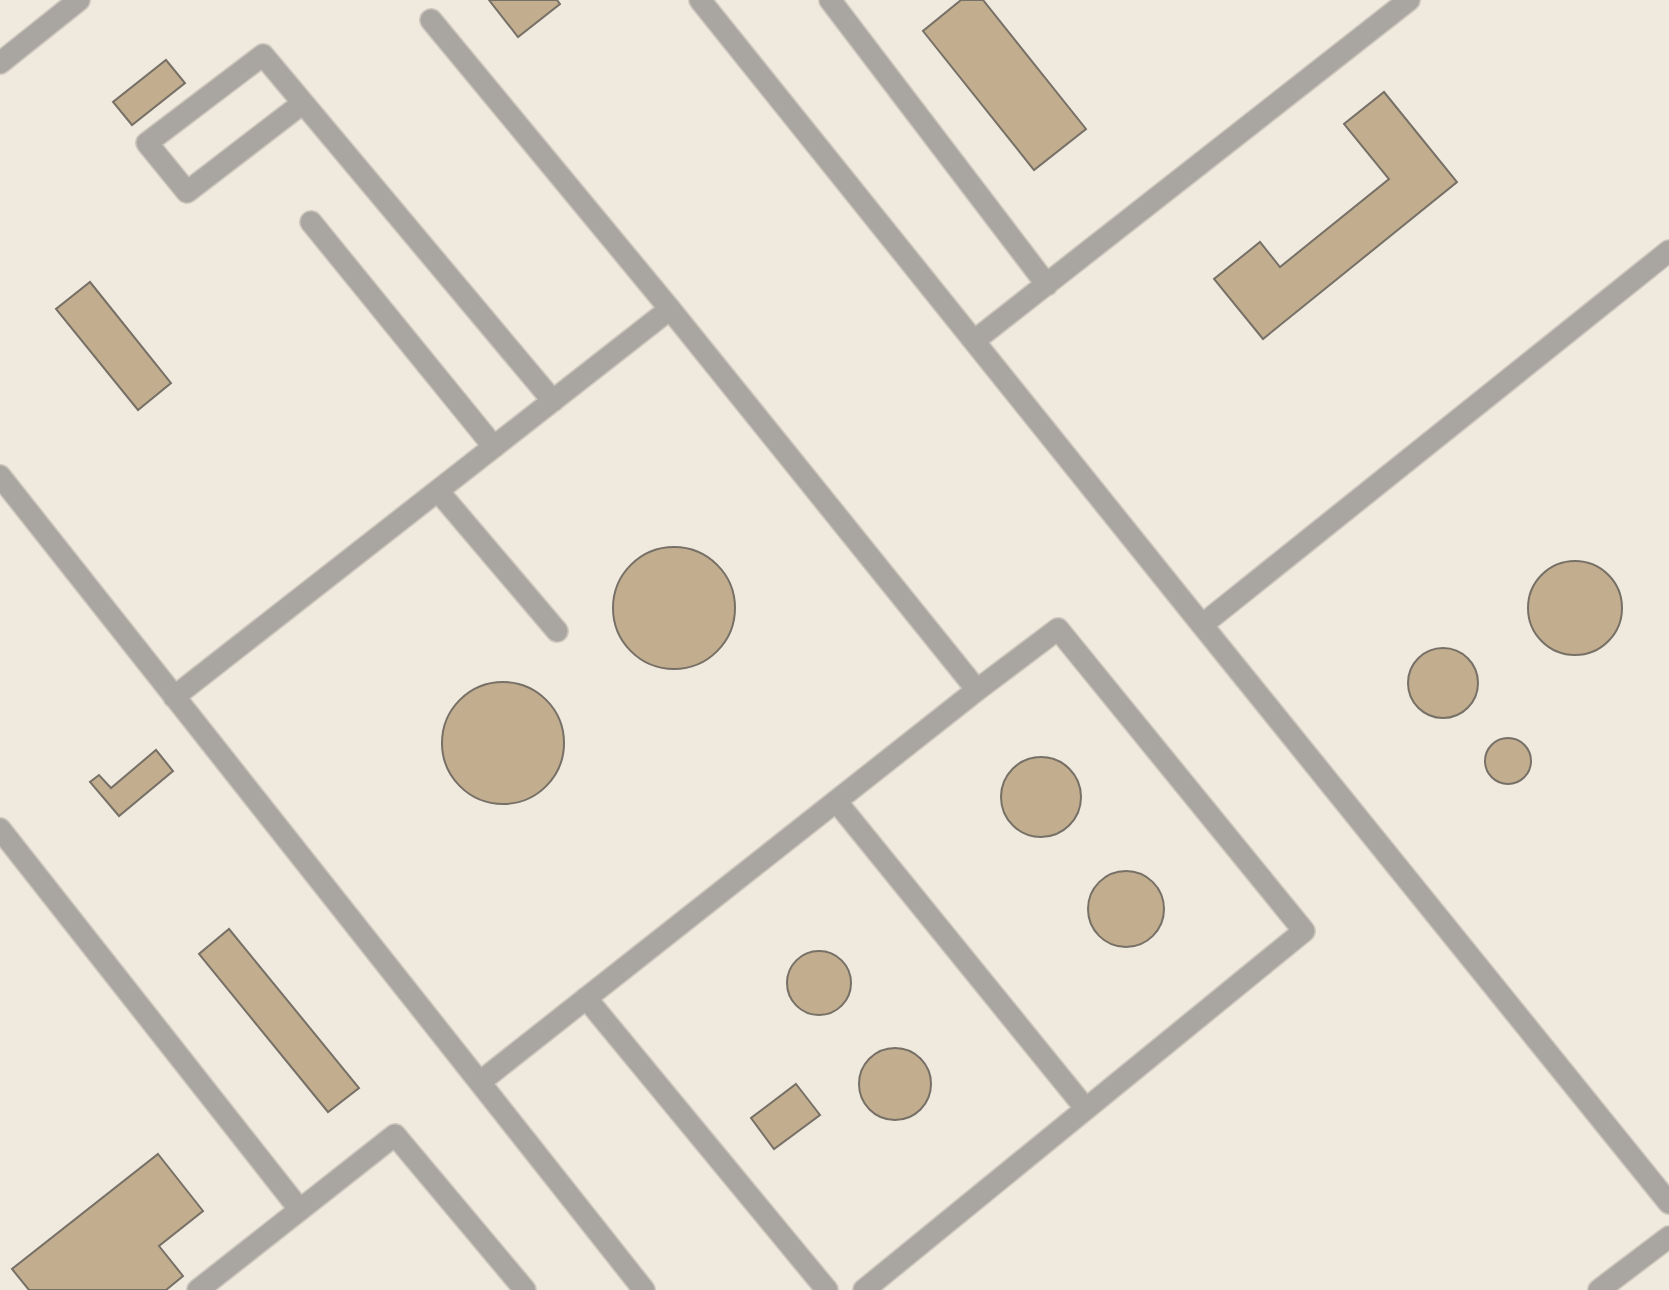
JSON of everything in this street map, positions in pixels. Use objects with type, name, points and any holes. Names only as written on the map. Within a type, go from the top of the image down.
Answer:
[{"type":"lane","points":[[0,63],[79,0]]},
{"type":"lane","points":[[701,0],[1669,1203]]},
{"type":"lane","points":[[830,0],[1047,285]]},
{"type":"lane","points":[[974,341],[1409,0]]},
{"type":"lane","points":[[431,20],[670,309],[977,690]]},
{"type":"lane","points":[[303,103],[187,192],[147,143],[263,55],[553,401]]},
{"type":"lane","points":[[311,222],[494,447]]},
{"type":"lane","points":[[1202,625],[1669,251]]},
{"type":"lane","points":[[174,697],[670,309]]},
{"type":"lane","points":[[0,476],[644,1290]]},
{"type":"lane","points":[[438,491],[557,631]]},
{"type":"lane","points":[[480,1082],[1058,629],[1304,931],[864,1290]]},
{"type":"lane","points":[[836,801],[1086,1109]]},
{"type":"lane","points":[[0,829],[300,1210]]},
{"type":"lane","points":[[586,998],[827,1290]]},
{"type":"lane","points":[[198,1290],[395,1135],[525,1290]]},
{"type":"lane","points":[[1599,1290],[1669,1237]]},
{"type":"building","points":[[489,0],[557,0],[560,4],[518,37]]},
{"type":"building","points":[[961,0],[983,0],[1086,129],[1034,170],[923,31]]},
{"type":"building","points":[[166,60],[185,83],[132,125],[113,102]]},
{"type":"building","points":[[1384,92],[1457,182],[1263,339],[1214,279],[1260,242],[1280,267],[1389,179],[1344,124]]},
{"type":"building","points":[[90,282],[171,383],[138,410],[56,309]]},
{"type":"building","points":[[674,547],[697,551],[717,565],[731,585],[735,608],[731,631],[717,651],[697,665],[674,669],[651,665],[631,651],[617,631],[613,608],[617,585],[631,565],[651,551]]},
{"type":"building","points":[[1575,561],[1593,564],[1608,575],[1619,590],[1622,608],[1619,626],[1608,641],[1593,652],[1575,655],[1557,652],[1542,641],[1531,626],[1528,608],[1531,590],[1542,575],[1557,564]]},
{"type":"building","points":[[1443,648],[1462,654],[1472,664],[1478,683],[1472,702],[1462,712],[1443,718],[1424,712],[1414,702],[1408,683],[1414,664],[1424,654]]},
{"type":"building","points":[[503,682],[526,686],[546,700],[560,720],[564,743],[560,766],[546,786],[526,800],[503,804],[480,800],[460,786],[446,766],[442,743],[446,720],[460,700],[480,686]]},
{"type":"building","points":[[1508,738],[1525,744],[1531,761],[1525,778],[1508,784],[1491,778],[1485,761],[1491,744]]},
{"type":"building","points":[[156,750],[173,771],[119,816],[90,782],[99,775],[111,788]]},
{"type":"building","points":[[1041,757],[1056,760],[1069,769],[1078,782],[1081,797],[1078,812],[1069,825],[1056,834],[1041,837],[1026,834],[1013,825],[1004,812],[1001,797],[1004,782],[1013,769],[1026,760]]},
{"type":"building","points":[[1126,871],[1141,874],[1153,882],[1161,894],[1164,909],[1161,924],[1153,936],[1141,944],[1126,947],[1111,944],[1099,936],[1091,924],[1088,909],[1091,894],[1099,882],[1111,874]]},
{"type":"building","points":[[229,929],[359,1088],[328,1112],[199,954]]},
{"type":"building","points":[[813,951],[825,951],[842,960],[849,971],[849,995],[842,1006],[825,1015],[813,1015],[801,1010],[792,1001],[787,989],[787,977],[792,965],[801,956]]},
{"type":"building","points":[[895,1048],[915,1054],[925,1064],[931,1084],[925,1104],[915,1114],[895,1120],[875,1114],[865,1104],[859,1084],[865,1064],[875,1054]]},
{"type":"building","points":[[796,1084],[820,1115],[774,1149],[751,1118]]},
{"type":"building","points":[[158,1154],[203,1211],[159,1246],[183,1276],[166,1290],[29,1290],[12,1269]]}]
